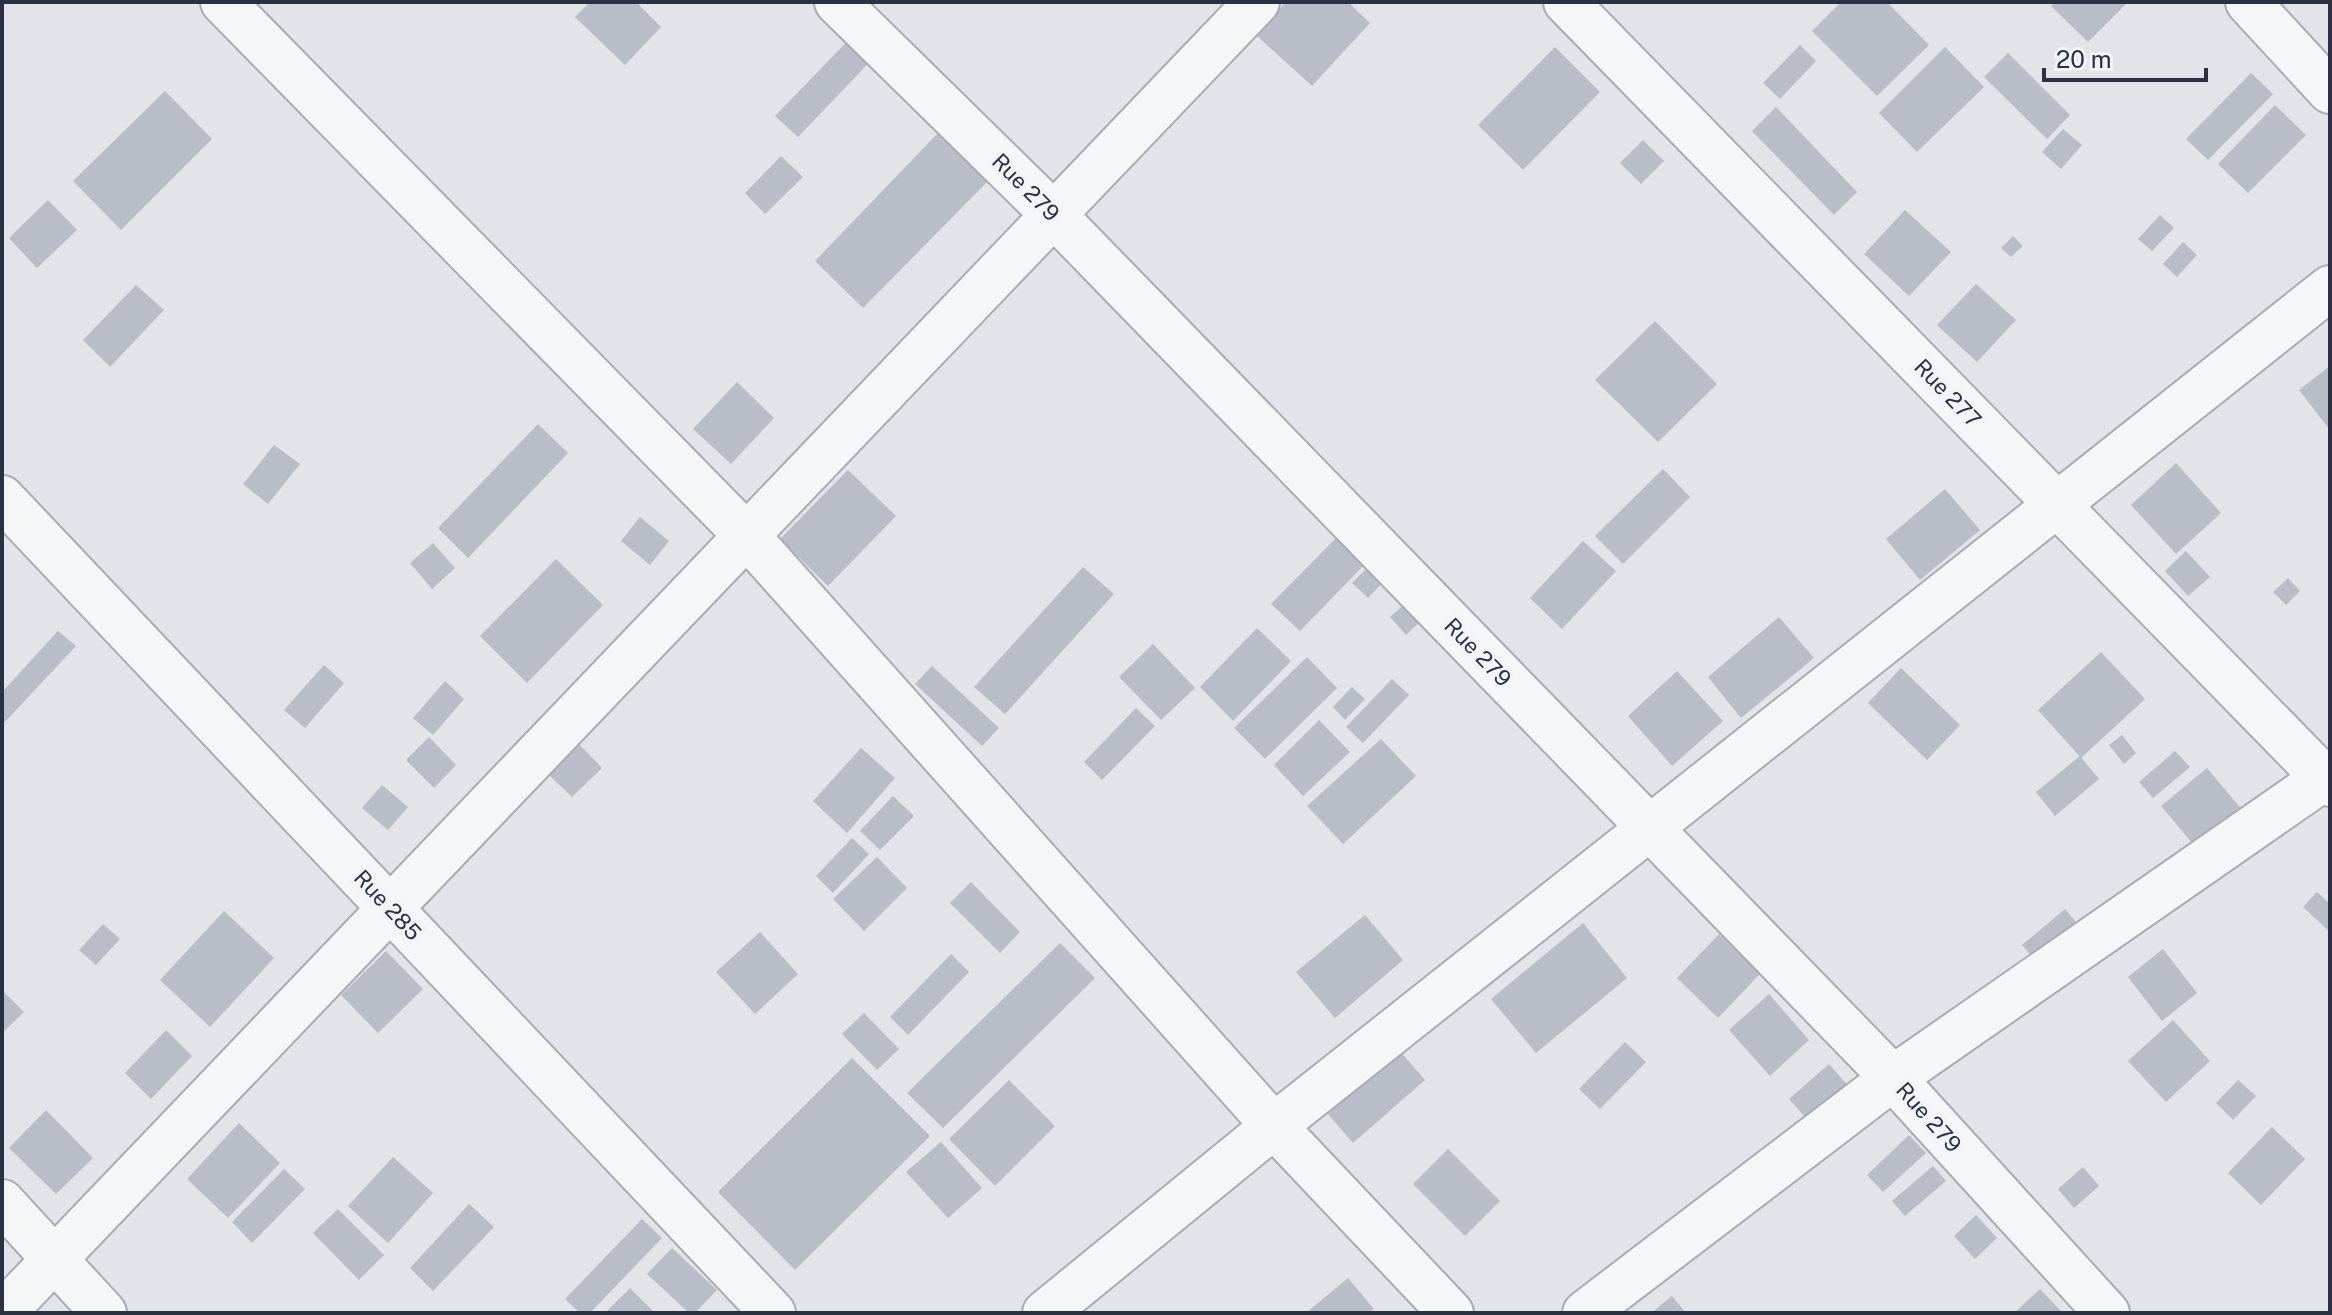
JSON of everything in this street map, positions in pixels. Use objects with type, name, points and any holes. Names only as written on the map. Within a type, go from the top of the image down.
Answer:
[{"type":"street","points":[[223,2],[747,536],[1274,1126],[1451,1313]]},
{"type":"street","name":"Rue 279","points":[[837,2],[1054,215],[1893,1078],[2107,1313]]},
{"type":"street","points":[[3,1313],[1257,2]]},
{"type":"street","name":"Rue 277","points":[[1566,2],[2328,779]]},
{"type":"street","points":[[2248,2],[2330,91]]},
{"type":"street","points":[[1045,1313],[1274,1126],[2330,288]]},
{"type":"street","name":"Rue 285","points":[[2,498],[773,1313]]},
{"type":"street","points":[[1585,1313],[1893,1078],[2328,779]]},
{"type":"street","points":[[2,1202],[104,1313]]},
{"type":"building","points":[[590,2],[636,2],[661,27],[625,65],[575,17]]},
{"type":"building","points":[[1286,2],[1348,2],[1370,23],[1312,86],[1256,35]]},
{"type":"building","points":[[1841,2],[1887,2],[1929,45],[1877,96],[1812,31]]},
{"type":"building","points":[[2055,2],[2128,2],[2088,42],[2051,6]]},
{"type":"building","points":[[863,25],[885,46],[798,137],[775,116]]},
{"type":"building","points":[[1800,45],[1816,61],[1780,99],[1763,83]]},
{"type":"building","points":[[1555,47],[1600,92],[1523,170],[1478,125]]},
{"type":"building","points":[[1945,47],[1984,87],[1917,152],[1879,113]]},
{"type":"building","points":[[2008,53],[2070,115],[2047,139],[1984,77]]},
{"type":"building","points":[[2251,73],[2273,94],[2208,160],[2186,139]]},
{"type":"building","points":[[165,91],[212,139],[121,230],[73,181]]},
{"type":"building","points":[[2275,105],[2306,135],[2248,193],[2218,164]]},
{"type":"building","points":[[1776,107],[1857,192],[1834,215],[1752,131]]},
{"type":"building","points":[[2063,129],[2082,145],[2061,169],[2042,152]]},
{"type":"building","points":[[938,133],[988,181],[863,308],[815,261]]},
{"type":"building","points":[[1643,140],[1664,161],[1641,184],[1620,163]]},
{"type":"building","points":[[781,156],[803,177],[765,214],[745,193]]},
{"type":"building","points":[[48,200],[77,230],[37,268],[9,238]]},
{"type":"building","points":[[1905,210],[1951,252],[1909,296],[1864,254]]},
{"type":"building","points":[[2160,215],[2174,228],[2152,251],[2138,239]]},
{"type":"building","points":[[2013,236],[2023,246],[2011,257],[2001,248]]},
{"type":"building","points":[[2183,242],[2197,255],[2177,277],[2163,264]]},
{"type":"building","points":[[1976,284],[2016,320],[1977,362],[1937,325]]},
{"type":"building","points":[[136,285],[164,310],[110,367],[83,340]]},
{"type":"building","points":[[1655,321],[1717,384],[1658,442],[1595,380]]},
{"type":"building","points":[[2330,366],[2330,430],[2299,390]]},
{"type":"building","points":[[737,382],[774,418],[731,464],[693,429]]},
{"type":"building","points":[[538,424],[568,453],[468,558],[438,528]]},
{"type":"building","points":[[274,445],[300,464],[268,504],[243,484]]},
{"type":"building","points":[[2176,463],[2221,513],[2176,554],[2131,505]]},
{"type":"building","points":[[1663,469],[1690,497],[1623,564],[1595,536]]},
{"type":"building","points":[[848,470],[896,516],[828,586],[780,539]]},
{"type":"building","points":[[1945,489],[1980,530],[1920,580],[1886,539]]},
{"type":"building","points":[[640,517],[669,541],[650,565],[621,541]]},
{"type":"building","points":[[1338,536],[1366,563],[1300,631],[1271,604]]},
{"type":"building","points":[[1583,541],[1616,571],[1562,629],[1530,598]]},
{"type":"building","points":[[433,543],[455,568],[432,589],[410,563]]},
{"type":"building","points":[[2186,551],[2210,577],[2188,596],[2165,571]]},
{"type":"building","points":[[556,559],[603,605],[527,683],[480,636]]},
{"type":"building","points":[[1370,565],[1385,580],[1368,598],[1352,583]]},
{"type":"building","points":[[1083,567],[1114,594],[1005,714],[974,687]]},
{"type":"building","points":[[2288,578],[2300,591],[2286,605],[2273,592]]},
{"type":"building","points":[[1409,600],[1425,617],[1406,635],[1390,617]]},
{"type":"building","points":[[1779,617],[1814,658],[1741,718],[1708,677]]},
{"type":"building","points":[[1257,628],[1291,661],[1233,721],[1200,687]]},
{"type":"building","points":[[58,631],[76,646],[2,725],[2,692]]},
{"type":"building","points":[[1153,644],[1195,688],[1161,720],[1119,677]]},
{"type":"building","points":[[2101,652],[2145,699],[2081,758],[2038,710]]},
{"type":"building","points":[[1307,657],[1337,688],[1265,759],[1234,728]]},
{"type":"building","points":[[324,665],[344,683],[305,728],[284,710]]},
{"type":"building","points":[[932,666],[999,728],[982,746],[915,684]]},
{"type":"building","points":[[1901,668],[1960,725],[1927,760],[1868,703]]},
{"type":"building","points":[[1677,671],[1723,721],[1672,766],[1628,716]]},
{"type":"building","points":[[1392,679],[1409,695],[1363,743],[1346,727]]},
{"type":"building","points":[[445,681],[464,699],[433,735],[413,718]]},
{"type":"building","points":[[1352,687],[1365,699],[1345,720],[1333,707]]},
{"type":"building","points":[[1136,708],[1155,726],[1102,780],[1084,762]]},
{"type":"building","points":[[1319,720],[1350,752],[1303,796],[1274,765]]},
{"type":"building","points":[[2122,735],[2136,753],[2124,764],[2109,745]]},
{"type":"building","points":[[429,737],[456,765],[434,788],[406,760]]},
{"type":"building","points":[[1381,739],[1416,776],[1343,844],[1307,806]]},
{"type":"building","points":[[578,743],[602,768],[572,797],[548,774]]},
{"type":"building","points":[[861,748],[895,778],[847,833],[813,801]]},
{"type":"building","points":[[2175,751],[2190,767],[2153,798],[2139,782]]},
{"type":"building","points":[[2080,756],[2099,779],[2055,816],[2036,792]]},
{"type":"building","points":[[2207,768],[2243,811],[2198,850],[2161,806]]},
{"type":"building","points":[[382,785],[408,807],[388,830],[362,808]]},
{"type":"building","points":[[893,796],[914,816],[880,850],[860,831]]},
{"type":"building","points":[[852,838],[869,854],[833,893],[816,876]]},
{"type":"building","points":[[877,857],[907,888],[864,931],[833,899]]},
{"type":"building","points":[[971,882],[1020,932],[1000,953],[950,903]]},
{"type":"building","points":[[2317,892],[2330,904],[2330,932],[2303,907]]},
{"type":"building","points":[[2065,909],[2086,934],[2043,970],[2022,945]]},
{"type":"building","points":[[224,911],[274,958],[210,1027],[160,980]]},
{"type":"building","points":[[1365,915],[1403,960],[1335,1018],[1296,972]]},
{"type":"building","points":[[1583,923],[1627,978],[1536,1053],[1491,999]]},
{"type":"building","points":[[103,924],[120,939],[96,965],[79,950]]},
{"type":"building","points":[[760,932],[798,974],[755,1014],[716,972]]},
{"type":"building","points":[[1719,934],[1760,974],[1718,1018],[1677,978]]},
{"type":"building","points":[[1060,943],[1095,978],[943,1128],[907,1093]]},
{"type":"building","points":[[2163,949],[2197,993],[2162,1021],[2128,977]]},
{"type":"building","points":[[386,951],[423,989],[378,1033],[341,995]]},
{"type":"building","points":[[951,954],[969,972],[908,1035],[890,1017]]},
{"type":"building","points":[[2,990],[24,1012],[2,1033]]},
{"type":"building","points":[[1769,994],[1809,1040],[1770,1076],[1729,1030]]},
{"type":"building","points":[[864,1013],[899,1049],[877,1070],[842,1034]]},
{"type":"building","points":[[2173,1020],[2210,1061],[2166,1102],[2128,1061]]},
{"type":"building","points":[[166,1030],[192,1056],[151,1099],[125,1073]]},
{"type":"building","points":[[1625,1042],[1646,1062],[1600,1109],[1579,1089]]},
{"type":"building","points":[[1400,1051],[1425,1080],[1353,1143],[1328,1114]]},
{"type":"building","points":[[852,1058],[930,1136],[795,1270],[718,1192]]},
{"type":"building","points":[[1829,1064],[1851,1089],[1811,1124],[1789,1099]]},
{"type":"building","points":[[1009,1080],[1055,1126],[995,1186],[949,1139]]},
{"type":"building","points":[[2238,1080],[2256,1096],[2233,1120],[2216,1103]]},
{"type":"building","points":[[46,1110],[93,1158],[56,1194],[9,1148]]},
{"type":"building","points":[[239,1123],[280,1163],[228,1218],[187,1179]]},
{"type":"building","points":[[2272,1127],[2305,1159],[2261,1205],[2228,1173]]},
{"type":"building","points":[[1909,1135],[1926,1153],[1883,1192],[1867,1175]]},
{"type":"building","points":[[941,1142],[982,1188],[948,1218],[906,1172]]},
{"type":"building","points":[[1448,1149],[1500,1201],[1465,1236],[1413,1184]]},
{"type":"building","points":[[393,1157],[433,1193],[388,1243],[348,1206]]},
{"type":"building","points":[[1933,1166],[1946,1181],[1905,1216],[1892,1201]]},
{"type":"building","points":[[2083,1167],[2099,1186],[2074,1208],[2058,1189]]},
{"type":"building","points":[[284,1169],[305,1189],[252,1243],[232,1222]]},
{"type":"building","points":[[469,1204],[494,1227],[433,1291],[410,1268]]},
{"type":"building","points":[[338,1209],[384,1255],[359,1280],[313,1233]]},
{"type":"building","points":[[1976,1215],[1997,1238],[1975,1259],[1954,1236]]},
{"type":"building","points":[[642,1219],[662,1238],[590,1313],[580,1313],[565,1299]]},
{"type":"building","points":[[672,1248],[717,1290],[695,1313],[689,1313],[647,1274]]},
{"type":"building","points":[[1348,1278],[1374,1309],[1368,1313],[1306,1313]]},
{"type":"building","points":[[630,1288],[655,1313],[605,1313]]},
{"type":"building","points":[[2040,1289],[2063,1313],[2014,1313]]},
{"type":"building","points":[[1672,1296],[1686,1313],[1651,1313]]}]
